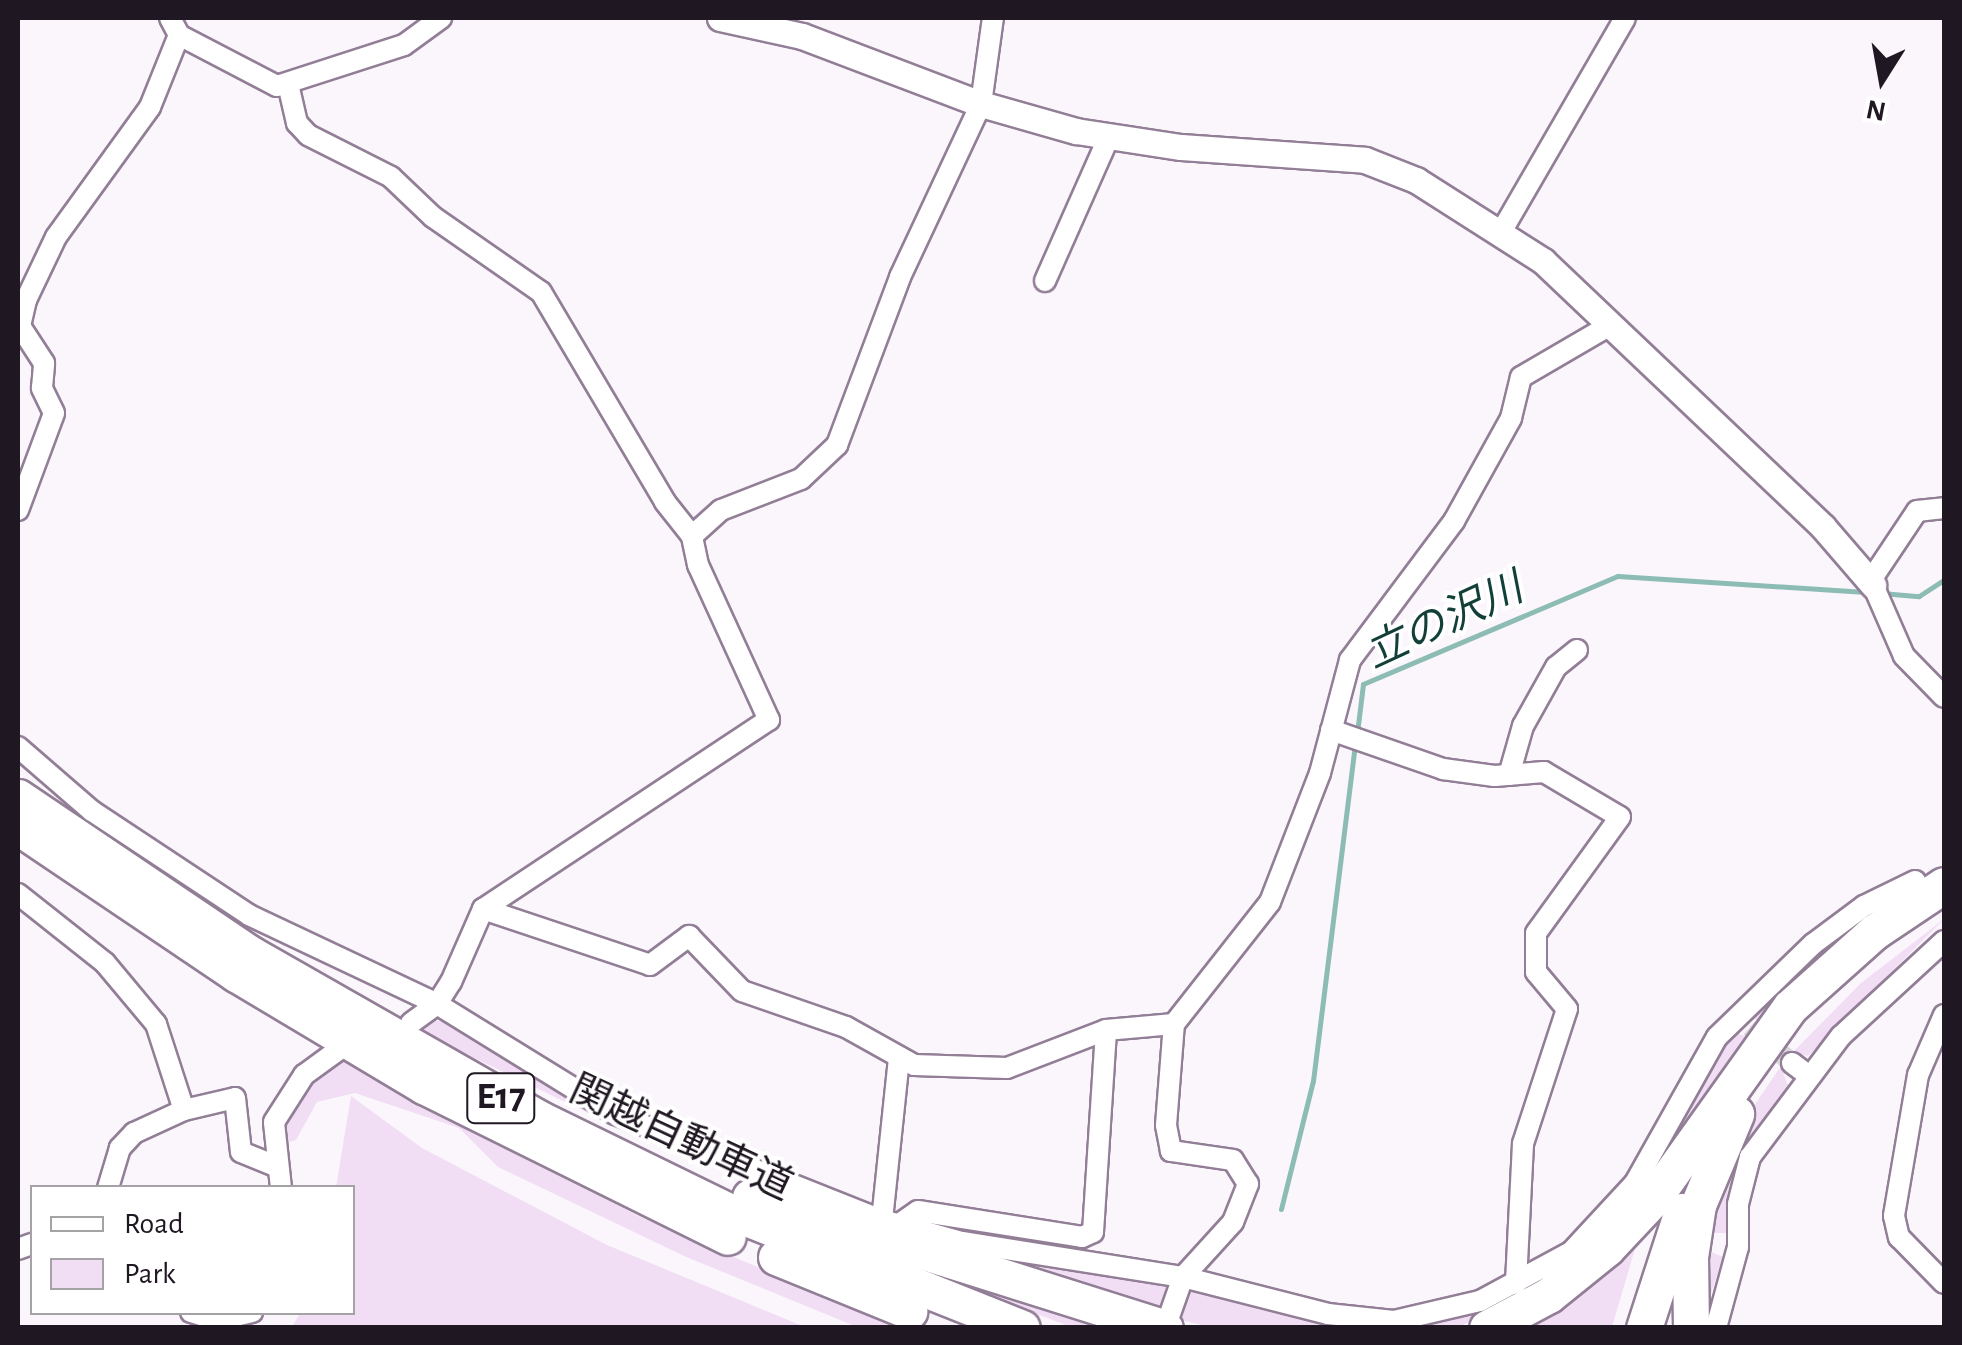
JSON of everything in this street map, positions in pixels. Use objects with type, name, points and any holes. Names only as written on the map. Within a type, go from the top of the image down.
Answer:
[{"type":"highway","name":"関越自動車道","points":[[18,797],[251,954],[441,1066],[730,1212],[1022,1328]]},
{"type":"highway","name":"関越自動車道","points":[[18,827],[236,974],[515,1135],[728,1237],[952,1328]]},
{"type":"highway","points":[[1644,1328],[1685,1203],[1746,1060],[1803,994],[1930,883]]},
{"type":"highway","points":[[1487,1328],[1549,1295],[1608,1248],[1825,1003],[1944,908]]},
{"type":"highway","points":[[441,1066],[732,1190],[1165,1328]]},
{"type":"highway","points":[[1626,1328],[1650,1243],[1716,1126]]},
{"type":"highway","points":[[1691,1328],[1694,1230],[1716,1126]]},
{"type":"street","points":[[18,510],[54,414],[42,388],[44,363],[20,326],[26,300],[56,237],[150,107],[175,26],[277,86],[404,45],[441,18]]},
{"type":"street","points":[[720,18],[802,36],[982,104],[1108,139],[1365,160],[1416,180],[1543,261],[1607,326],[1824,527],[1872,582],[1904,656],[1944,697]]},
{"type":"street","points":[[692,536],[721,510],[802,479],[837,445],[900,277],[982,104],[992,18]]},
{"type":"street","points":[[1501,232],[1625,18]]},
{"type":"street","points":[[288,84],[298,123],[308,135],[391,177],[432,217],[541,292],[664,502],[692,536],[698,566],[769,720],[483,909],[437,1004],[411,1023]]},
{"type":"street","points":[[1045,280],[1108,139]]},
{"type":"street","points":[[1165,1328],[1181,1281],[1233,1222],[1248,1184],[1233,1160],[1171,1152],[1168,1067],[1174,1024],[1270,902],[1331,730],[1350,660],[1454,521],[1511,418],[1521,376],[1607,326]]},
{"type":"street","points":[[1872,582],[1917,511],[1944,508]]},
{"type":"street","points":[[1509,775],[1523,726],[1556,667],[1577,650]]},
{"type":"street","points":[[1331,730],[1443,769],[1509,775],[1544,772],[1620,817],[1536,934],[1536,972],[1567,1009],[1523,1144],[1516,1284]]},
{"type":"street","points":[[18,747],[92,811],[249,915],[437,1004],[615,1114],[890,1222],[962,1242],[1181,1281],[1328,1314],[1394,1320],[1480,1302],[1571,1252],[1615,1208],[1717,1036],[1743,1022],[1839,925],[1930,883]]},
{"type":"street","points":[[18,894],[105,963],[156,1024],[184,1110]]},
{"type":"street","points":[[483,909],[650,965],[689,936],[742,992],[846,1027],[914,1065],[1007,1068],[1106,1030],[1174,1024]]},
{"type":"street","points":[[1716,1328],[1742,1227],[1741,1178],[1800,1069],[1944,941]]},
{"type":"street","points":[[1944,1015],[1918,1075],[1894,1216],[1899,1237],[1944,1283]]},
{"type":"street","points":[[890,1222],[918,1211],[1082,1238],[1093,1232],[1106,1030]]},
{"type":"street","points":[[279,1185],[274,1166],[274,1122],[304,1076],[336,1052]]},
{"type":"street","points":[[890,1222],[899,1057]]},
{"type":"street","points":[[109,1185],[120,1148],[134,1133],[184,1110],[236,1098],[241,1152],[274,1166]]},
{"type":"street","points":[[201,1315],[218,1320],[239,1315]]},
{"type":"green space","points":[[1944,865],[1760,1024],[1755,1019],[1755,1006],[1815,952]]},
{"type":"green space","points":[[1944,919],[1808,1056],[1792,1053],[1861,983]]},
{"type":"green space","points":[[432,1020],[445,1022],[611,1124],[414,1029]]},
{"type":"green space","points":[[1731,1031],[1750,1038],[1657,1174],[1599,1242],[1525,1298],[1458,1327],[1214,1328],[1181,1320],[1187,1287],[1332,1323],[1374,1326],[1433,1318],[1531,1281],[1567,1260],[1625,1207]]},
{"type":"green space","points":[[344,1059],[638,1216],[898,1327],[857,1327],[684,1256],[498,1167],[459,1128],[355,1093],[317,1102],[296,1140],[283,1144],[290,1107],[311,1082]]},
{"type":"green space","points":[[1781,1066],[1789,1089],[1732,1175],[1731,1233],[1704,1233],[1745,1119]]},
{"type":"green space","points":[[351,1096],[422,1148],[607,1245],[805,1327],[292,1327],[299,1315],[355,1315],[355,1185],[336,1185]]},
{"type":"green space","points":[[1642,1225],[1612,1327],[1519,1328]]},
{"type":"green space","points":[[837,1238],[1122,1327],[1071,1327]]},
{"type":"green space","points":[[942,1244],[1093,1273],[1167,1284],[1159,1314]]},
{"type":"green space","points":[[1702,1248],[1723,1257],[1704,1315]]},
{"type":"waterway","name":"立の沢川","points":[[1357,733],[1363,684],[1618,576],[1865,592]]},
{"type":"waterway","name":"立の沢川","points":[[1881,593],[1919,596],[1944,580]]},
{"type":"waterway","name":"立の沢川","points":[[1281,1209],[1313,1081],[1355,744]]},
{"type":"tunnel","points":[[1750,1027],[1792,1063]]}]
